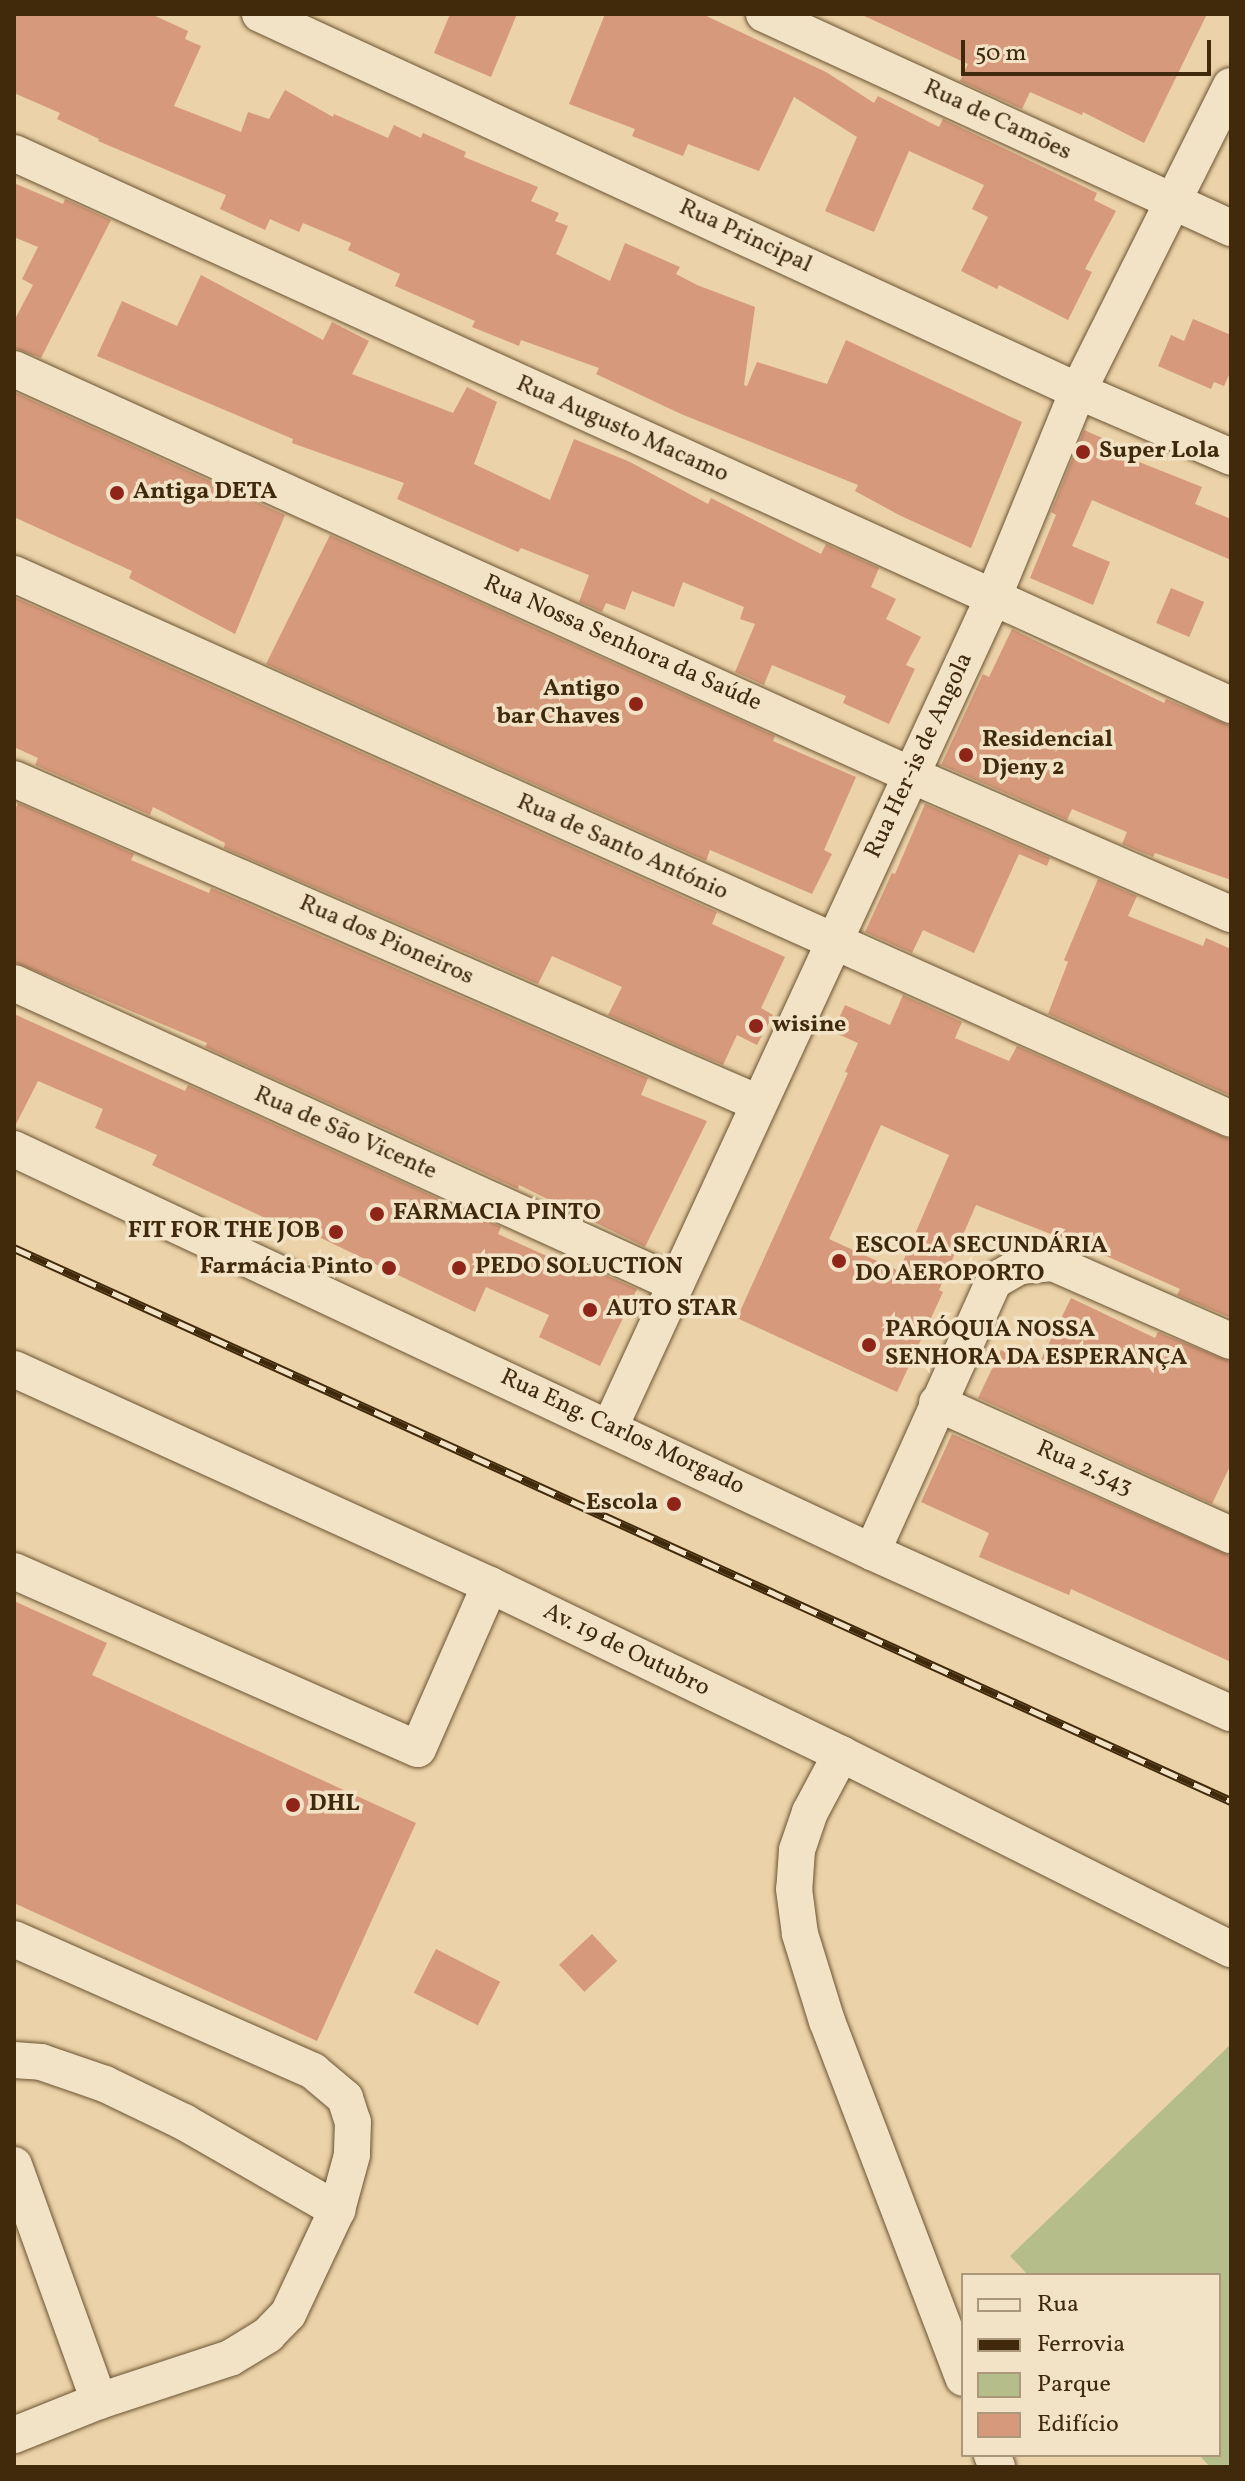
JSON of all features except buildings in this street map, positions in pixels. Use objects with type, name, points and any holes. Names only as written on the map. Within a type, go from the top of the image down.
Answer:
[{"type":"street","name":"Rua Principal","points":[[260,14],[1078,391],[1231,457]]},
{"type":"street","name":"Rua de Camões","points":[[764,14],[1231,228]]},
{"type":"street","name":"Rua Her-is de Angola","points":[[610,1427],[993,598],[1078,391],[1231,86]]},
{"type":"street","name":"Rua Augusto Macamo","points":[[14,153],[1231,705]]},
{"type":"street","name":"Rua Nossa Senhora da Saúde","points":[[14,369],[911,775],[1231,914]]},
{"type":"street","name":"Rua de Santo António","points":[[14,574],[832,943],[1231,1119]]},
{"type":"street","name":"Rua dos Pioneiros","points":[[14,779],[758,1103]]},
{"type":"street","name":"Rua de São Vicente","points":[[14,983],[676,1284]]},
{"type":"street","name":"Rua Eng. Carlos Morgado","points":[[14,1149],[872,1552],[1231,1713]]},
{"type":"street","points":[[872,1552],[994,1281],[1020,1266],[1053,1263],[1231,1341]]},
{"type":"street","name":"Av. 19 de Outubro","points":[[14,1369],[490,1585],[841,1754],[1231,1949]]},
{"type":"street","name":"Rua 2.543","points":[[937,1403],[1231,1535]]},
{"type":"street","points":[[14,1571],[418,1749],[490,1585]]},
{"type":"street","points":[[841,1754],[810,1812],[797,1850],[794,1889],[800,1934],[827,2021],[961,2373]]},
{"type":"street","points":[[14,1939],[313,2071],[345,2098],[353,2122],[352,2155],[337,2210],[288,2314],[268,2335],[230,2358],[99,2401],[14,2435]]},
{"type":"street","points":[[14,2060],[41,2062],[105,2084],[184,2122],[337,2210]]},
{"type":"street","points":[[14,2165],[99,2401]]},
{"type":"green space","points":[[1231,2044],[1231,2467],[1210,2467],[1201,2457],[1221,2457],[1221,2273],[1026,2273],[1010,2256]]},
{"type":"railway","points":[[14,1248],[1231,1801]]},
{"type":"place","name":"Super Lola","points":[[1083,452]]},
{"type":"place","name":"Antiga DETA","points":[[117,493]]},
{"type":"place","name":"Antigo bar Chaves","points":[[636,704]]},
{"type":"place","name":"Residencial Djeny 2","points":[[966,755]]},
{"type":"place","name":"wisine","points":[[756,1026]]},
{"type":"place","name":"FARMACIA PINTO","points":[[377,1214]]},
{"type":"place","name":"FIT FOR THE JOB","points":[[336,1232]]},
{"type":"place","name":"ESCOLA SECUNDÁRIA DO AEROPORTO","points":[[839,1261]]},
{"type":"place","name":"Farmácia Pinto","points":[[389,1268]]},
{"type":"place","name":"PEDO SOLUCTION","points":[[459,1268]]},
{"type":"place","name":"AUTO STAR","points":[[590,1310]]},
{"type":"place","name":"PARÓQUIA NOSSA SENHORA DA ESPERANÇA","points":[[869,1345]]},
{"type":"place","name":"Escola","points":[[674,1504]]},
{"type":"place","name":"DHL","points":[[293,1805]]}]
